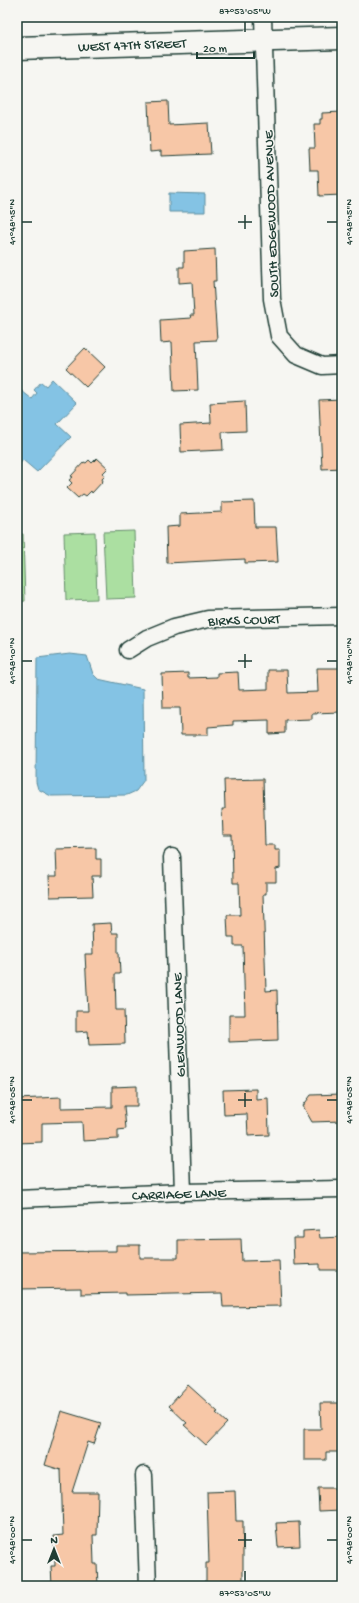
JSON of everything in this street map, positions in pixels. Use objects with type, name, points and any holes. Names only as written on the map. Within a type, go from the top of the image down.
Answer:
[{"type":"main road","name":"WEST 47TH STREET","points":[[17,48],[342,38]]},
{"type":"street","name":"SOUTH EDGEWOOD AVENUE","points":[[263,17],[272,299],[279,336],[296,356],[322,366],[342,365]]},
{"type":"street","name":"BIRKS COURT","points":[[128,650],[147,638],[174,627],[208,619],[342,616]]},
{"type":"street","name":"GLENWOOD LANE","points":[[172,857],[183,1192]]},
{"type":"street","name":"CARRIAGE LANE","points":[[17,1199],[183,1192],[342,1189]]},
{"type":"street","points":[[144,1475],[148,1586]]},
{"type":"green space","points":[[134,531],[136,598],[106,599],[103,532]]},
{"type":"green space","points":[[95,532],[97,599],[66,600],[64,533]]},
{"type":"green space","points":[[17,534],[23,534],[25,601],[17,602]]},
{"type":"water","points":[[169,193],[205,194],[205,212],[169,212]]},
{"type":"water","points":[[52,379],[77,403],[57,424],[71,437],[37,472],[23,460],[17,467],[17,389],[18,388],[32,399],[37,393],[34,390],[41,382],[46,386]]},
{"type":"water","points":[[70,654],[87,656],[93,674],[98,679],[143,689],[144,780],[136,791],[127,795],[51,796],[38,789],[36,782],[37,658]]},
{"type":"building","points":[[168,101],[169,125],[209,123],[211,154],[161,156],[161,151],[150,152],[148,102]]},
{"type":"building","points":[[342,112],[342,195],[319,196],[318,170],[310,170],[309,148],[315,148],[314,124],[320,124],[322,113]]},
{"type":"building","points":[[215,249],[216,281],[213,281],[217,340],[196,341],[198,390],[174,391],[172,342],[161,343],[160,320],[191,318],[190,315],[194,315],[192,282],[179,283],[179,267],[184,267],[184,251]]},
{"type":"building","points":[[85,348],[105,367],[86,387],[66,368]]},
{"type":"building","points":[[342,399],[342,468],[322,469],[319,400]]},
{"type":"building","points":[[245,401],[246,431],[222,432],[223,450],[181,452],[180,425],[211,423],[210,403]]},
{"type":"building","points":[[97,458],[108,468],[103,473],[105,476],[102,479],[103,481],[92,493],[91,491],[86,496],[83,494],[78,498],[67,488],[72,483],[69,480],[84,462],[86,463],[89,460],[92,463]]},
{"type":"building","points":[[254,501],[255,527],[276,527],[278,562],[245,563],[245,559],[167,563],[166,527],[180,526],[180,514],[222,512],[222,502]]},
{"type":"building","points":[[317,668],[340,668],[340,681],[342,681],[342,712],[312,713],[312,719],[285,720],[285,733],[269,734],[269,720],[233,721],[233,725],[208,727],[208,735],[181,735],[180,708],[163,708],[162,674],[188,673],[188,678],[217,677],[217,673],[238,672],[239,690],[268,689],[268,670],[287,670],[288,693],[318,692]]},
{"type":"building","points":[[263,779],[265,845],[275,845],[275,850],[280,850],[280,868],[276,869],[276,882],[266,882],[266,894],[263,894],[266,991],[277,990],[278,1040],[229,1042],[229,1015],[245,1015],[243,946],[234,946],[234,937],[228,937],[227,915],[240,915],[239,883],[233,883],[232,835],[223,835],[222,809],[225,809],[224,780]]},
{"type":"building","points":[[96,848],[96,859],[101,859],[101,876],[92,876],[93,896],[50,897],[49,876],[57,876],[56,849]]},
{"type":"building","points":[[111,923],[112,933],[118,933],[120,974],[115,974],[116,1010],[124,1010],[125,1044],[89,1045],[88,1031],[76,1032],[76,1011],[88,1011],[85,954],[93,954],[92,924]]},
{"type":"building","points":[[137,1086],[137,1106],[124,1106],[126,1129],[118,1130],[118,1139],[83,1141],[82,1122],[42,1123],[42,1142],[17,1143],[17,1099],[61,1097],[61,1108],[112,1107],[112,1087]]},
{"type":"building","points":[[256,1089],[256,1099],[268,1098],[269,1135],[248,1136],[247,1114],[224,1115],[223,1090]]},
{"type":"building","points":[[342,1094],[342,1121],[312,1122],[303,1106],[311,1095]]},
{"type":"building","points":[[319,1230],[320,1238],[342,1237],[342,1270],[320,1270],[320,1264],[294,1265],[293,1238],[303,1238],[303,1231]]},
{"type":"building","points":[[241,1239],[242,1261],[279,1260],[281,1306],[223,1307],[222,1293],[125,1295],[125,1293],[81,1294],[81,1288],[17,1289],[17,1252],[116,1251],[116,1245],[140,1245],[140,1258],[178,1258],[178,1240]]},
{"type":"building","points":[[188,1385],[218,1412],[216,1413],[227,1423],[206,1445],[184,1425],[187,1423],[169,1406]]},
{"type":"building","points":[[320,1403],[342,1403],[342,1452],[326,1452],[326,1460],[304,1460],[304,1429],[321,1429]]},
{"type":"building","points":[[61,1411],[101,1423],[94,1444],[88,1442],[72,1492],[98,1492],[97,1535],[93,1535],[94,1564],[97,1564],[98,1586],[52,1586],[51,1566],[55,1566],[54,1536],[63,1535],[61,1470],[45,1465]]},
{"type":"building","points":[[318,1488],[342,1488],[342,1510],[319,1511]]},
{"type":"building","points":[[235,1491],[236,1521],[243,1521],[243,1586],[206,1586],[206,1563],[209,1563],[207,1492]]},
{"type":"building","points":[[299,1522],[300,1546],[278,1547],[276,1523]]}]
